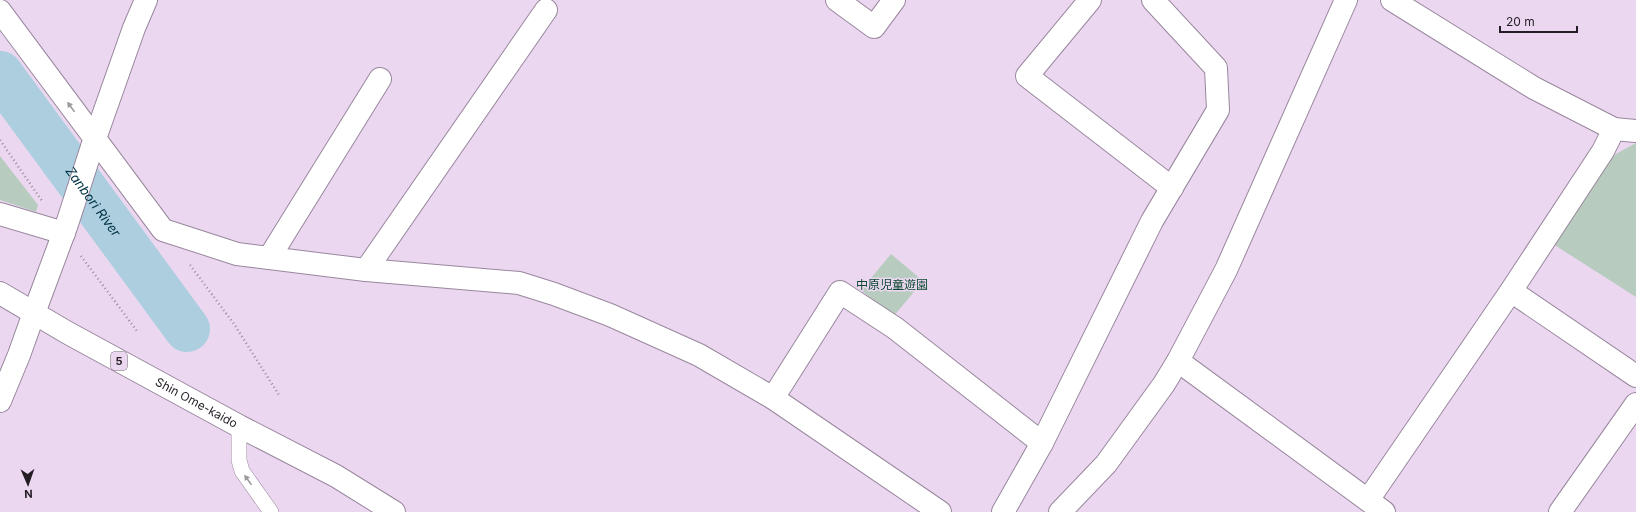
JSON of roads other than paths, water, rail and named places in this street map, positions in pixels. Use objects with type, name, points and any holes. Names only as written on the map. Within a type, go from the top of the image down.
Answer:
[{"type":"street","points":[[0,401],[19,355],[65,230],[93,143],[134,28],[146,0]]},
{"type":"street","points":[[837,0],[874,27],[894,0]]},
{"type":"street","points":[[1090,0],[1027,76],[1172,188]]},
{"type":"street","points":[[1003,512],[1042,443],[1152,221],[1218,110],[1216,68],[1153,0]]},
{"type":"street","points":[[1060,512],[1106,464],[1164,384],[1178,361],[1226,270],[1346,0]]},
{"type":"street","points":[[1392,0],[1534,88],[1614,129],[1636,130]]},
{"type":"street","points":[[366,270],[546,10]]},
{"type":"street","points":[[0,11],[93,143],[164,230],[237,254],[366,270],[519,283],[533,287],[610,315],[698,355],[773,398],[940,512]]},
{"type":"street","points":[[269,258],[380,79]]},
{"type":"street","points":[[1178,361],[1376,506],[1511,291],[1603,151],[1614,129]]},
{"type":"street","points":[[0,214],[65,230]]},
{"type":"street","points":[[1511,291],[1636,376]]},
{"type":"street","points":[[773,398],[840,292],[895,328],[1042,443]]},
{"type":"street","name":"Shin Ome-kaido","points":[[0,293],[68,333],[239,426],[336,476],[394,512]]},
{"type":"street","points":[[1560,512],[1636,404]]},
{"type":"lane","points":[[239,426],[239,460],[242,471],[271,512]]},
{"type":"waterway","name":"Zanbori River","points":[[0,74],[187,329]]},
{"type":"park label","name":"中原児童遊園","points":[[892,285]]}]
